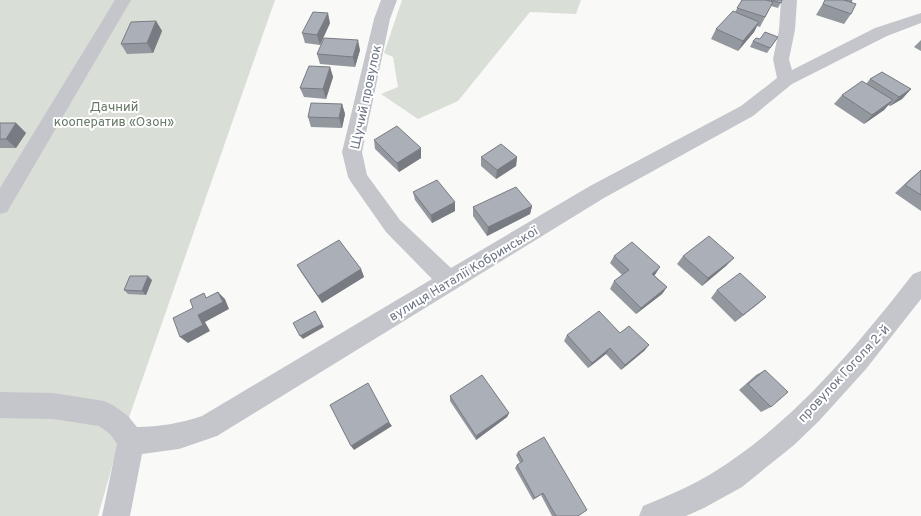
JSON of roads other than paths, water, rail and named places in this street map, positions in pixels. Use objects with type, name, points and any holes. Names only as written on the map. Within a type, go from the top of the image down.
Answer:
[{"type":"street","points":[[0,206],[123,0]]},
{"type":"street","name":"Щучий провулок","points":[[390,0],[382,19],[352,152],[358,177],[394,226],[449,281]]},
{"type":"street","points":[[786,80],[781,59],[787,30],[789,0]]},
{"type":"street","name":"вулиця Наталії Кобринської","points":[[131,441],[149,441],[182,436],[208,427],[597,192],[747,111],[786,80],[881,32],[921,18]]},
{"type":"street","name":"провулок Гоголя 2-й","points":[[653,516],[692,500],[732,477],[771,447],[823,398],[856,362],[882,332],[921,281]]},
{"type":"street","points":[[0,405],[53,406],[104,414],[119,425],[131,441],[116,516]]},
{"type":"park label","name":"Дачний кооператив «Озон»","points":[[114,114]]}]
